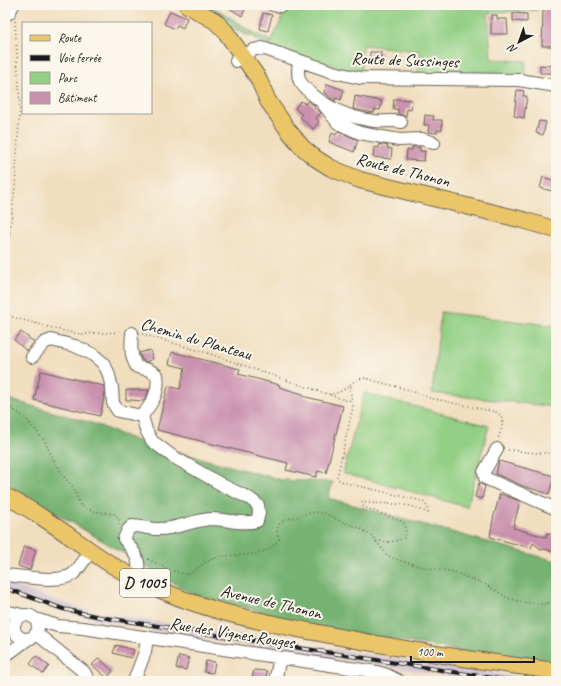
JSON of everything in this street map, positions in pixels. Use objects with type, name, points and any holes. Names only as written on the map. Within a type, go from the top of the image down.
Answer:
[{"type":"main road","name":"Route de Thonon","points":[[190,7],[210,17],[226,30],[240,58],[258,78],[268,101],[288,130],[302,147],[315,158],[336,171],[366,182],[556,230]]},
{"type":"main road","name":"Avenue de Thonon","points":[[5,496],[35,513],[91,551],[136,578],[191,602],[248,618],[386,646],[556,671]]},
{"type":"street","name":"Route de Sussinges","points":[[240,58],[253,50],[262,48],[339,74],[360,78],[519,80],[556,86]]},
{"type":"street","points":[[299,61],[297,75],[300,81],[304,87],[322,102],[340,112],[357,118],[374,121],[401,122]]},
{"type":"street","points":[[322,102],[338,123],[360,133],[399,140],[422,139],[434,143]]},
{"type":"street","points":[[132,333],[133,362],[137,367],[150,370],[157,375],[159,384],[155,396],[142,416],[146,430],[152,440],[172,456],[200,473],[250,498],[258,505],[259,513],[257,521],[249,523],[212,519],[199,520],[182,526],[157,529],[132,526],[128,530],[124,539],[136,556],[139,565],[136,578]]},
{"type":"street","points":[[32,357],[44,343],[51,340],[75,346],[92,354],[103,363],[108,372],[112,388],[113,403],[118,411],[142,416]]},
{"type":"street","points":[[497,449],[484,472],[485,478],[556,509]]},
{"type":"street","points":[[5,575],[53,579],[64,578],[74,573],[91,551]]},
{"type":"street","points":[[5,611],[29,615],[35,619],[38,626],[34,635],[5,656]]},
{"type":"street","points":[[5,656],[11,644],[17,619],[22,615]]},
{"type":"street","points":[[5,617],[14,628],[16,635],[21,638],[34,635],[84,672],[89,681]]},
{"type":"street","name":"Rue des Vignes Rouges","points":[[35,619],[58,626],[147,637],[279,662],[382,673],[399,681]]},
{"type":"street","name":"Rue des Vignes Rouges","points":[[34,635],[58,626]]},
{"type":"street","points":[[134,681],[145,652],[147,637]]},
{"type":"street","points":[[276,681],[279,662]]},
{"type":"path","points":[[5,317],[7,314],[5,308],[7,258],[15,187],[20,106],[16,26],[10,10]]},
{"type":"path","name":"Chemin du Planteau","points":[[7,314],[12,317],[72,333],[88,334],[115,332],[132,333],[160,338],[348,401],[352,399]]},
{"type":"path","points":[[328,394],[343,391],[357,380],[367,378],[409,390],[430,398],[496,412],[501,415],[503,420],[497,449],[556,453]]},
{"type":"path","points":[[351,384],[350,390],[353,407],[337,477],[346,483],[422,501],[428,509],[428,513],[425,513],[420,509],[413,507],[390,503],[369,504],[362,502],[363,506],[368,510],[402,522],[406,527],[405,538],[390,542],[376,541]]},
{"type":"path","points":[[5,403],[26,419],[44,440],[52,457],[65,478],[73,487],[80,505],[92,511],[115,514],[119,520],[119,529],[124,539]]},
{"type":"path","points":[[136,556],[152,560],[169,570],[188,574],[212,559],[254,554],[268,550],[275,545],[279,539],[277,531],[278,525],[285,520],[314,512],[324,513],[357,527],[371,535],[387,554],[395,559],[422,567],[454,572],[486,586],[508,598],[522,602],[542,604],[556,602]]},
{"type":"shaded area","points":[[5,583],[78,608],[106,614],[542,681],[470,681],[470,679],[178,635],[77,615],[5,592]]},
{"type":"green space","points":[[203,5],[211,5],[251,31],[271,41],[270,45],[256,40],[255,37],[243,34],[244,32],[235,30],[233,27],[228,27]]},
{"type":"green space","points":[[288,5],[536,5],[537,10],[488,13],[491,59],[526,61],[525,81],[417,79],[420,51],[363,45],[361,74],[269,47]]},
{"type":"green space","points":[[441,312],[556,326],[556,407],[432,393]]},
{"type":"green space","points":[[5,393],[11,400],[92,423],[140,442],[282,480],[333,482],[328,498],[556,561],[556,661],[498,657],[328,629],[192,594],[5,483]]},
{"type":"green space","points":[[364,393],[489,426],[467,507],[343,473]]},
{"type":"building","points":[[224,5],[247,5],[242,16]]},
{"type":"building","points":[[544,5],[554,5],[553,46],[542,46]]},
{"type":"building","points":[[170,11],[187,18],[183,28],[177,25],[175,29],[164,24]]},
{"type":"building","points":[[263,13],[272,15],[268,31],[260,29]]},
{"type":"building","points":[[513,13],[527,14],[527,22],[513,21]]},
{"type":"building","points":[[491,15],[497,15],[497,19],[507,19],[508,34],[491,34]]},
{"type":"building","points":[[370,52],[381,52],[380,65],[369,65]]},
{"type":"building","points":[[540,65],[556,66],[556,73],[540,73]]},
{"type":"building","points":[[327,84],[344,90],[341,100],[336,98],[335,101],[324,93]]},
{"type":"building","points":[[517,90],[524,91],[523,96],[527,96],[524,118],[514,116]]},
{"type":"building","points":[[355,96],[382,101],[380,110],[375,109],[374,113],[353,109]]},
{"type":"building","points":[[394,99],[412,100],[411,110],[407,109],[406,116],[398,114],[398,109],[393,109]]},
{"type":"building","points":[[301,101],[305,104],[308,101],[321,113],[316,118],[319,122],[313,129],[300,117],[302,115],[295,108]]},
{"type":"building","points":[[425,115],[434,116],[433,120],[442,120],[442,130],[437,130],[437,133],[428,132],[429,125],[424,125]]},
{"type":"building","points":[[539,121],[546,122],[543,135],[536,133]]},
{"type":"building","points":[[338,131],[358,140],[354,152],[329,142],[332,133],[336,135]]},
{"type":"building","points":[[379,144],[388,146],[387,148],[392,149],[391,159],[373,157],[374,147],[379,148]]},
{"type":"building","points":[[412,147],[420,147],[420,151],[425,151],[424,161],[406,160],[407,150],[412,150]]},
{"type":"building","points":[[543,177],[555,181],[552,191],[540,188]]},
{"type":"building","points":[[21,332],[34,342],[27,351],[14,340]]},
{"type":"building","points":[[150,350],[153,359],[146,362],[142,360],[139,353]]},
{"type":"building","points":[[172,352],[240,369],[238,374],[280,385],[279,387],[303,394],[302,396],[343,406],[326,473],[318,471],[316,477],[286,470],[288,463],[157,430],[168,386],[180,389],[185,368],[169,364]]},
{"type":"building","points":[[41,371],[104,386],[105,394],[100,416],[34,400]]},
{"type":"building","points":[[126,390],[149,390],[144,401],[126,400]]},
{"type":"building","points":[[499,461],[554,476],[549,494],[523,486],[496,474]]},
{"type":"building","points":[[479,483],[485,486],[482,499],[475,497]]},
{"type":"building","points":[[500,494],[520,501],[513,528],[546,537],[547,533],[556,536],[556,552],[544,549],[542,550],[533,543],[531,548],[490,537]]},
{"type":"building","points":[[24,546],[36,550],[30,570],[18,566]]},
{"type":"building","points":[[116,645],[134,650],[131,658],[113,653]]},
{"type":"building","points":[[36,656],[49,666],[43,674],[30,664]]},
{"type":"building","points":[[179,656],[189,658],[186,670],[176,668]]},
{"type":"building","points":[[99,658],[113,671],[107,678],[92,665]]},
{"type":"building","points":[[206,661],[215,662],[213,673],[204,672]]},
{"type":"building","points":[[254,670],[267,671],[266,680],[252,678]]},
{"type":"railway","points":[[5,588],[63,609],[100,617],[512,681]]}]
